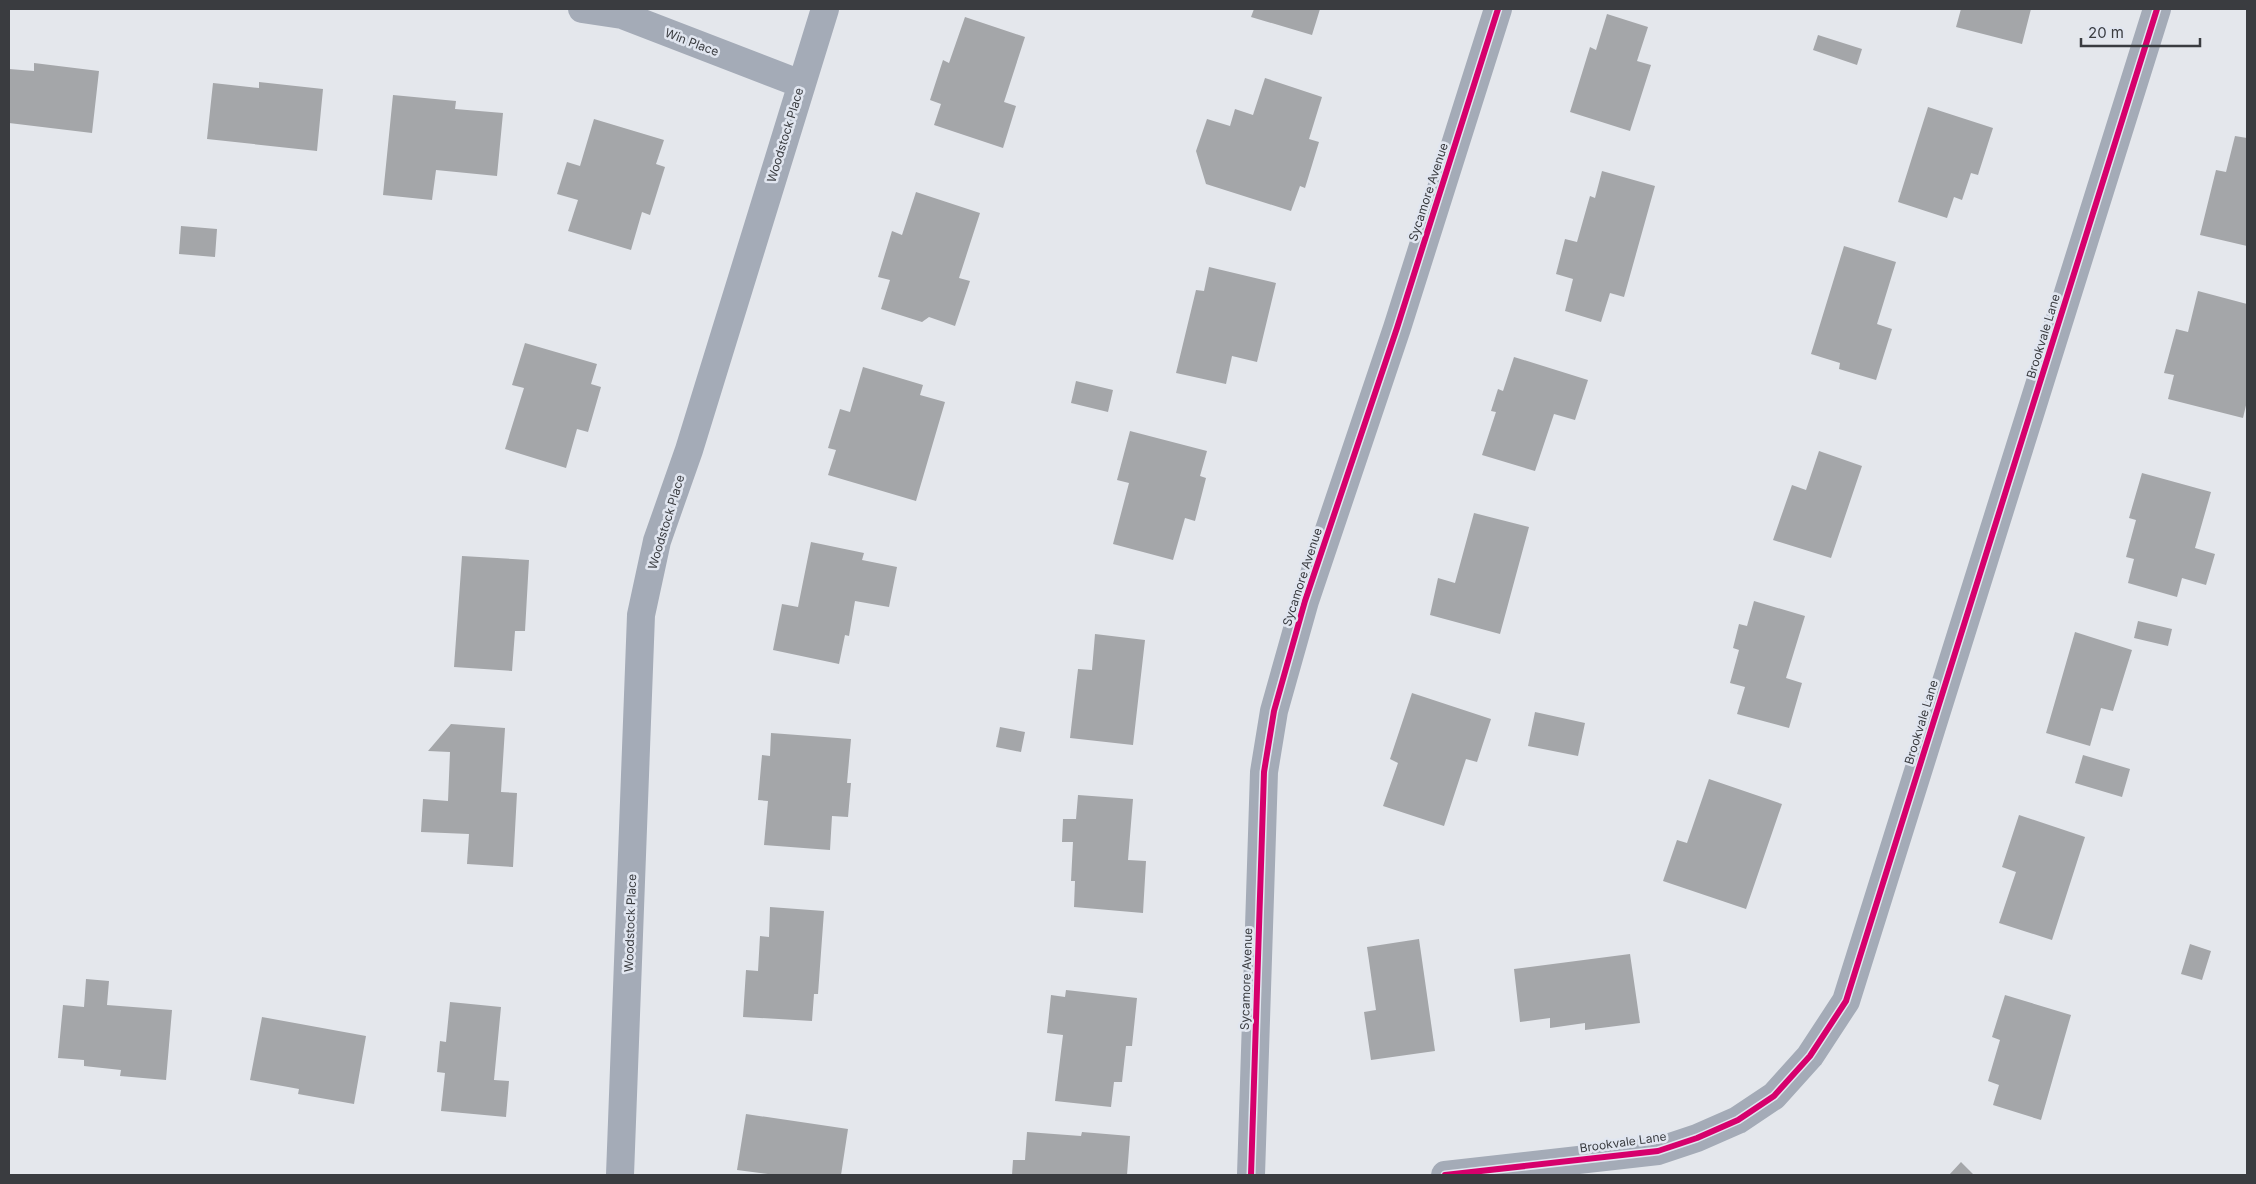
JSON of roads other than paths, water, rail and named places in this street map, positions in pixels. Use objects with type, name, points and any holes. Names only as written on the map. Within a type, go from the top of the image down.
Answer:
[{"type":"street","name":"Win Place","points":[[582,9],[622,15],[800,84]]},
{"type":"street","name":"Woodstock Place","points":[[620,1175],[641,615],[658,541],[825,9]]},
{"type":"street","name":"Sycamore Avenue","points":[[1251,1175],[1264,772],[1274,712],[1305,601],[1397,328],[1498,9]]},
{"type":"street","name":"Brookvale Lane","points":[[1445,1175],[1658,1151],[1697,1138],[1738,1120],[1774,1096],[1810,1056],[1846,1001],[2157,9]]}]
